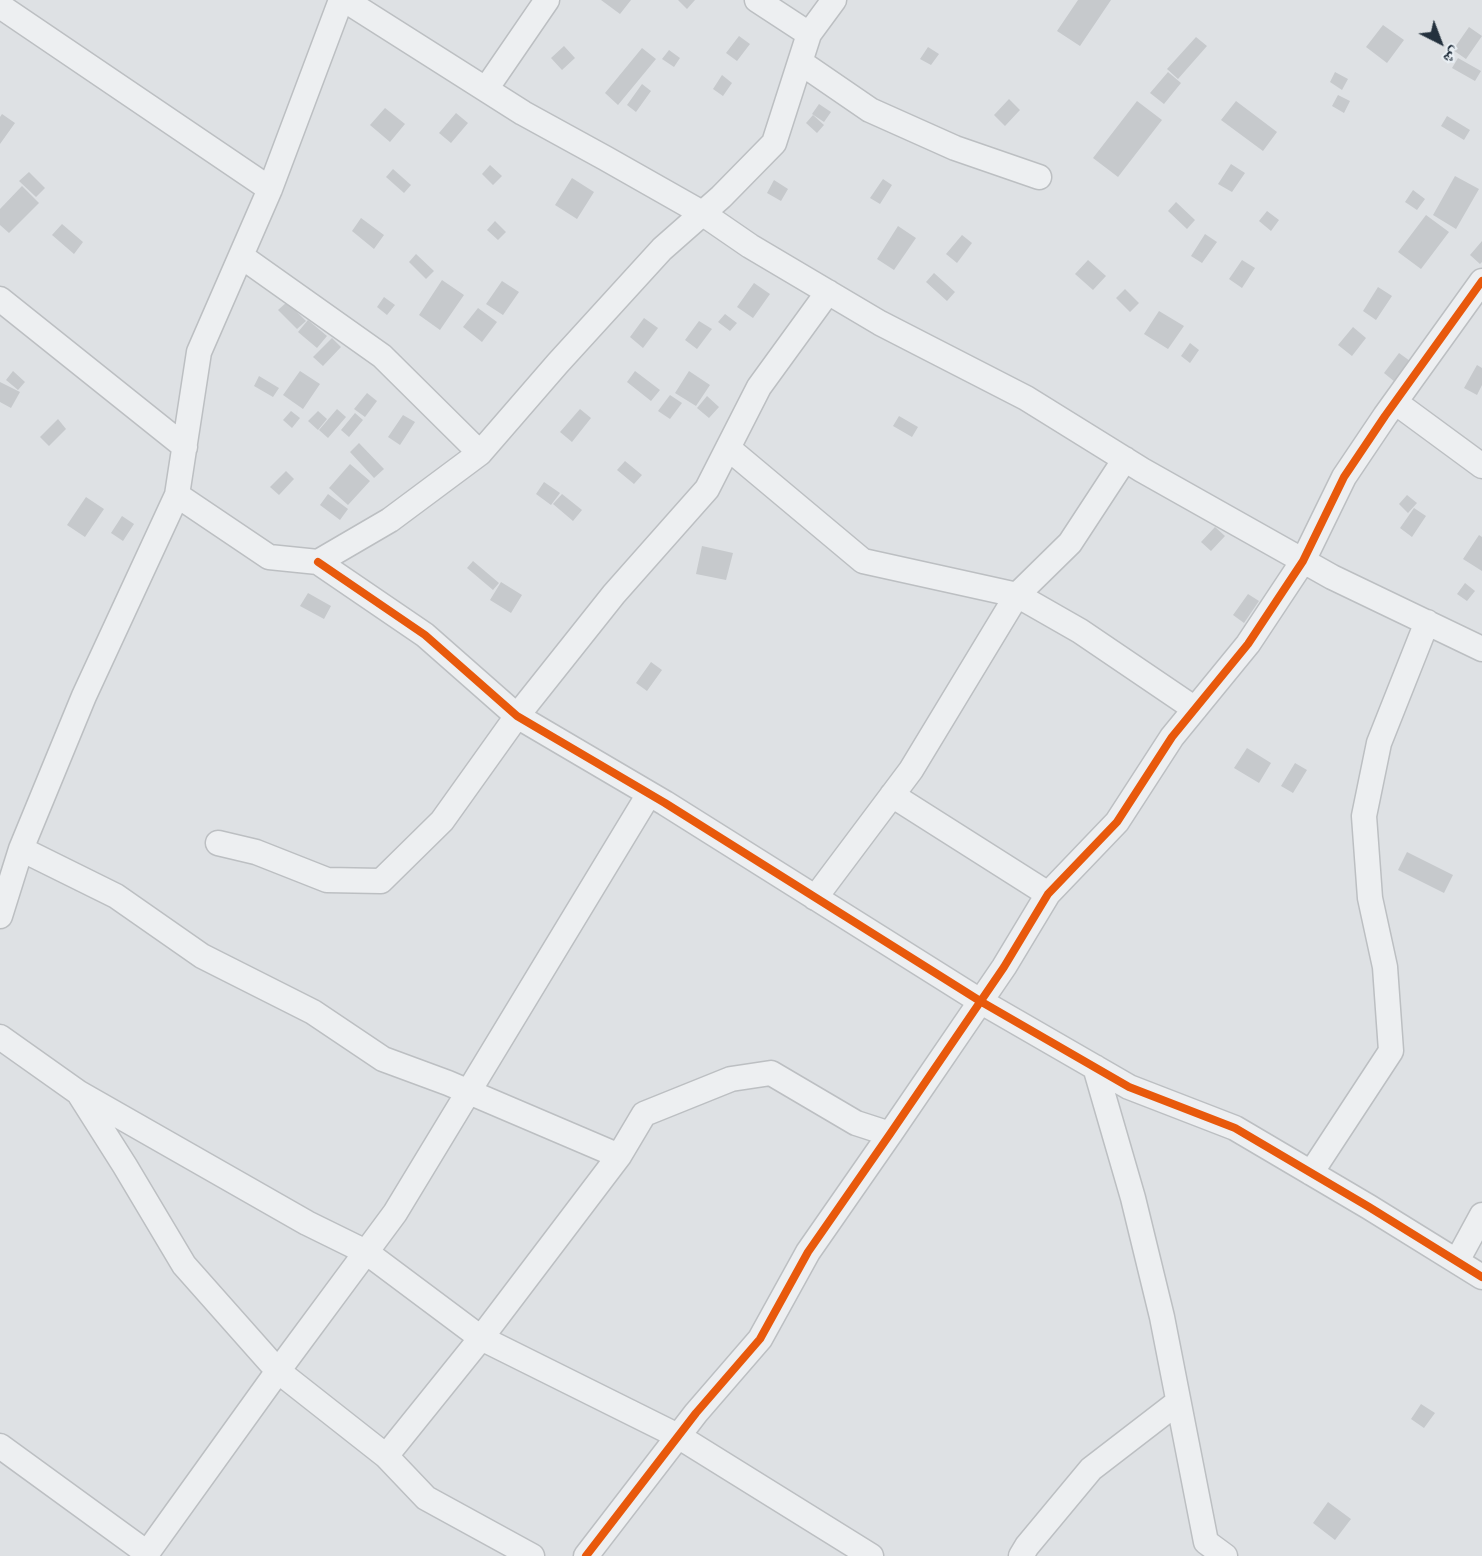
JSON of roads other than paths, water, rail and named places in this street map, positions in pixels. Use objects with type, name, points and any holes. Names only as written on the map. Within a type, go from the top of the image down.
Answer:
[{"type":"street","points":[[0,916],[21,849],[84,696],[177,495],[199,352],[270,189],[343,0],[523,113],[702,213],[750,246],[880,323],[1026,398],[1125,459],[1332,577],[1482,649]]},
{"type":"street","points":[[486,89],[547,0]]},
{"type":"street","points":[[757,0],[809,34]]},
{"type":"street","points":[[318,562],[390,520],[480,453],[662,249],[721,196],[774,143],[809,34],[834,0]]},
{"type":"street","points":[[0,6],[270,189]]},
{"type":"street","points":[[800,62],[870,110],[955,148],[1039,177]]},
{"type":"street","points":[[241,256],[382,356],[480,453]]},
{"type":"street","points":[[586,1556],[696,1413],[760,1340],[807,1252],[1004,967],[1048,894],[1117,822],[1172,737],[1248,644],[1303,561],[1344,477],[1482,281]]},
{"type":"street","points":[[218,843],[256,852],[327,880],[381,880],[442,821],[517,716],[614,594],[707,489],[759,387],[828,292]]},
{"type":"street","points":[[0,299],[185,447]]},
{"type":"street","points":[[1395,402],[1482,466]]},
{"type":"street","points":[[728,448],[863,561],[1017,595],[1080,631],[1195,709]]},
{"type":"street","points":[[815,898],[911,770],[1017,595],[1070,543],[1125,459]]},
{"type":"street","points":[[177,495],[269,556],[318,562],[424,635],[517,716],[649,794],[980,1001],[1129,1087],[1235,1128],[1482,1277]]},
{"type":"street","points":[[1311,1173],[1391,1050],[1385,967],[1370,897],[1364,816],[1379,742],[1427,622]]},
{"type":"street","points":[[0,1446],[146,1554],[395,1213],[649,794]]},
{"type":"street","points":[[892,795],[1048,894]]},
{"type":"street","points":[[21,849],[116,896],[202,956],[313,1012],[383,1059],[469,1092],[619,1156]]},
{"type":"street","points":[[0,1037],[79,1093],[307,1223],[366,1252],[481,1338],[678,1436],[871,1556]]},
{"type":"street","points":[[1095,1067],[1133,1198],[1161,1317],[1206,1542],[1225,1556]]},
{"type":"street","points":[[386,1456],[481,1338],[619,1156],[644,1114],[731,1079],[771,1073],[856,1124],[890,1134]]},
{"type":"street","points":[[79,1093],[184,1265],[278,1371],[386,1456],[426,1498],[532,1556]]},
{"type":"street","points":[[1457,1261],[1482,1215]]},
{"type":"street","points":[[1021,1556],[1091,1469],[1178,1402]]}]
